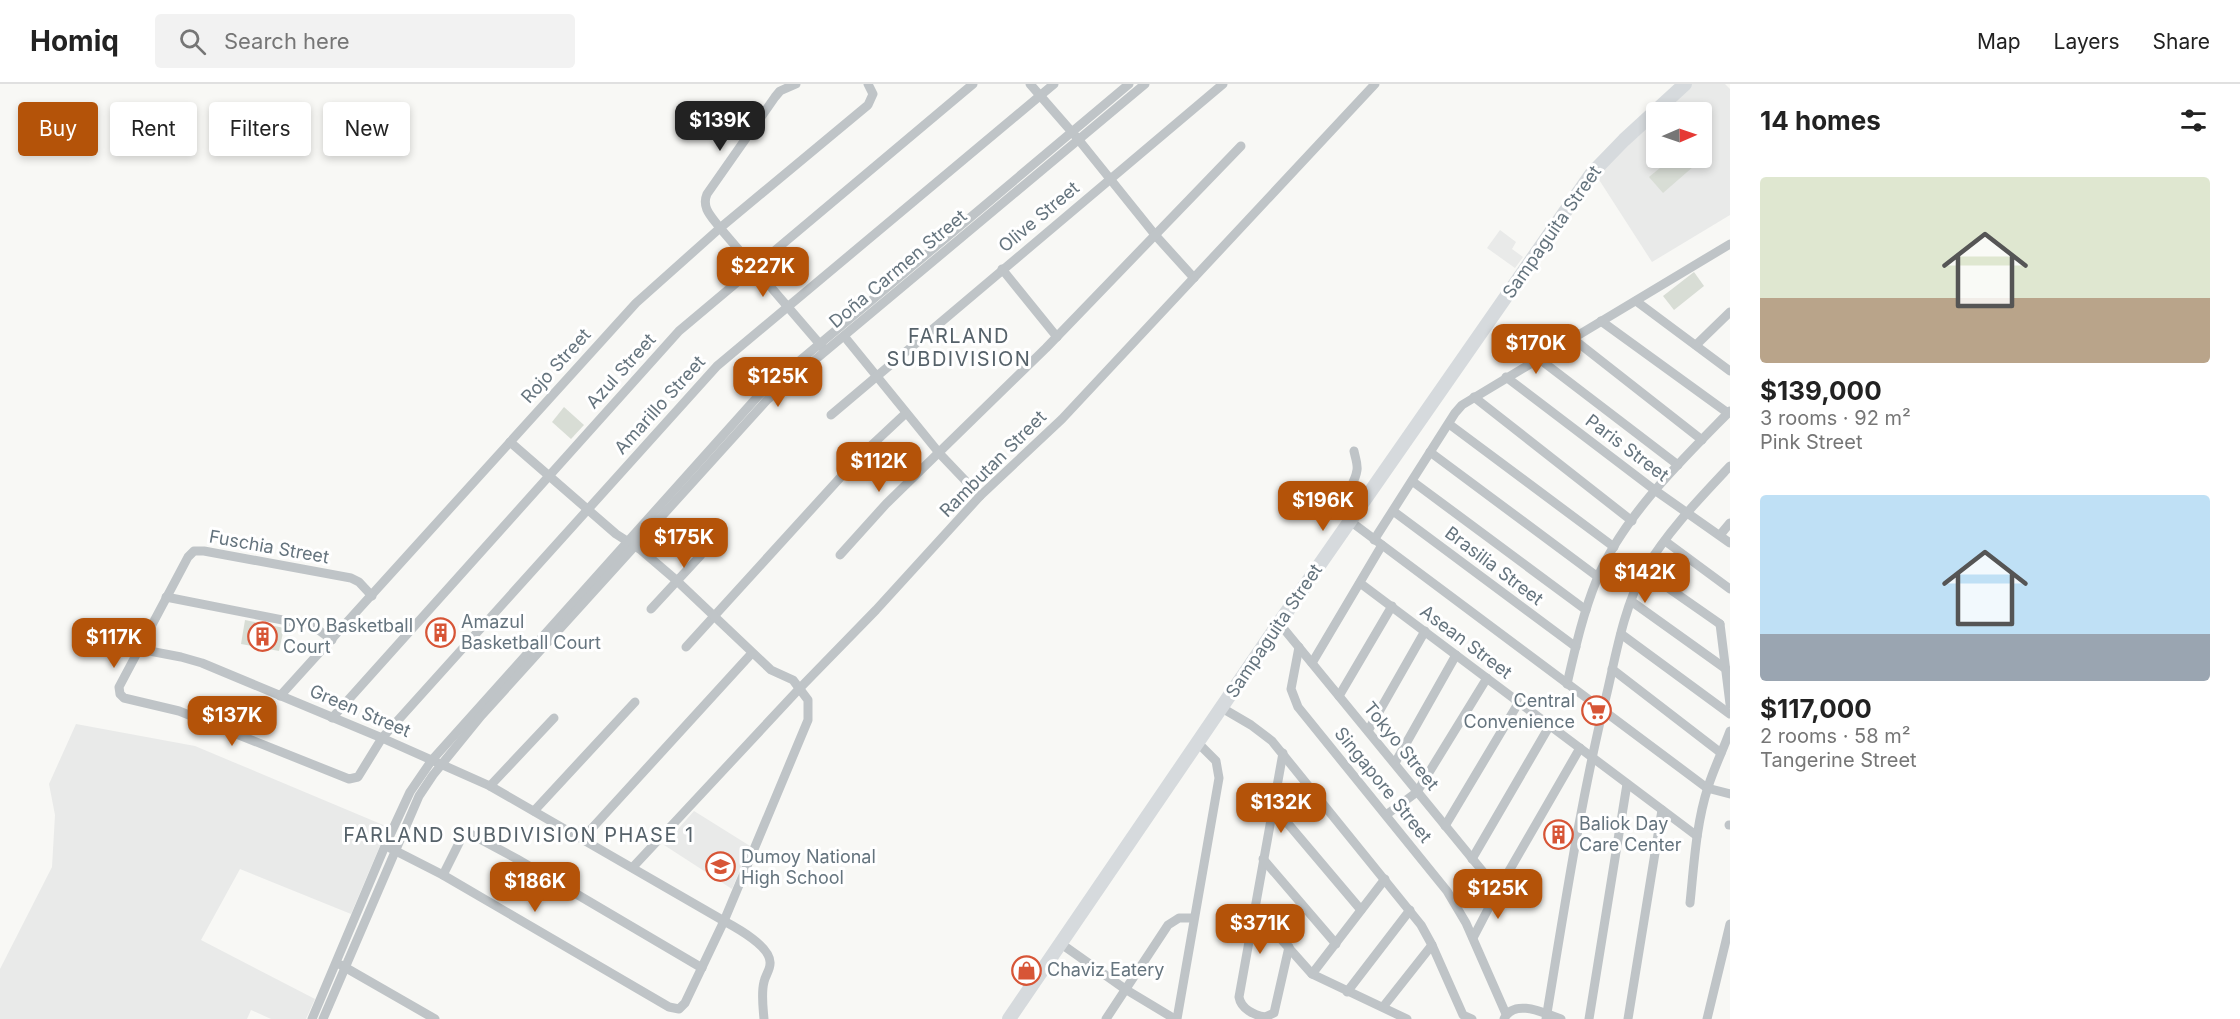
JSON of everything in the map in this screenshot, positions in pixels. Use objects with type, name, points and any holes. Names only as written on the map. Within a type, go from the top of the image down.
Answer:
[{"type":"street","points":[[796,84],[780,91],[775,97],[708,194],[705,202],[707,211],[720,228],[823,347]]},
{"type":"street","name":"Rojo Street","points":[[280,696],[636,303],[720,228],[871,102],[873,94],[868,84]]},
{"type":"street","name":"Azul Street","points":[[332,718],[679,331],[972,84]]},
{"type":"street","points":[[1030,84],[1078,139],[1156,236],[1194,278]]},
{"type":"street","name":"Amarillo Street","points":[[139,649],[119,687],[120,694],[124,698],[179,711],[349,779],[355,779],[361,775],[382,738],[717,366],[1054,84]]},
{"type":"street","name":"Doña Carmen Street","points":[[312,1019],[410,792],[432,760],[518,669],[751,410],[778,384],[1071,131],[1129,84]]},
{"type":"street","name":"Doña Carmen Street","points":[[823,347],[844,336],[1145,84]]},
{"type":"street","name":"Olive Street","points":[[831,415],[1223,84]]},
{"type":"street","name":"Sampaguita Street","points":[[1009,1019],[1279,623],[1592,173],[1684,84]]},
{"type":"street","name":"Rambutan Street","points":[[633,867],[876,610],[980,496],[1062,419],[1370,86]]},
{"type":"street","points":[[840,555],[886,504],[940,454],[1057,337],[1241,146]]},
{"type":"street","points":[[1312,663],[1360,583],[1393,511],[1462,405],[1730,244]]},
{"type":"street","points":[[1002,269],[1057,337]]},
{"type":"street","points":[[1636,301],[1728,366]]},
{"type":"street","points":[[1696,345],[1730,312]]},
{"type":"street","points":[[1567,684],[1586,610],[1598,577],[1614,547],[1632,521],[1678,465],[1729,412],[1601,321]]},
{"type":"street","points":[[844,336],[940,454],[980,496]]},
{"type":"street","points":[[1572,338],[1702,440]]},
{"type":"street","points":[[1538,358],[1678,465]]},
{"type":"street","name":"Paris Street","points":[[1506,377],[1656,491],[1730,543]]},
{"type":"street","points":[[1474,397],[1632,521]]},
{"type":"street","points":[[687,647],[859,457],[906,412]]},
{"type":"street","points":[[1449,424],[1614,547]]},
{"type":"street","points":[[385,846],[443,875],[676,1009],[683,1006],[724,921],[808,720],[808,700],[793,680],[771,670],[676,580],[616,534],[510,442]]},
{"type":"street","points":[[1354,451],[1357,467],[1346,495],[1348,505],[1352,518],[1378,543],[1707,788],[1730,794]]},
{"type":"street","points":[[1430,452],[1598,577]]},
{"type":"street","points":[[1547,1017],[1592,757],[1620,634],[1644,572],[1686,513],[1730,466]]},
{"type":"street","points":[[1412,481],[1586,610]]},
{"type":"street","name":"Brasilia Street","points":[[1393,511],[1576,647]]},
{"type":"street","points":[[1720,535],[1730,524]]},
{"type":"street","points":[[1665,541],[1730,590]]},
{"type":"street","name":"Fuschia Street","points":[[139,649],[188,557],[198,550],[351,578],[359,582],[372,596]]},
{"type":"street","points":[[651,609],[701,555]]},
{"type":"street","points":[[1644,572],[1720,624],[1730,622]]},
{"type":"street","name":"Asean Street","points":[[1360,583],[1697,836]]},
{"type":"street","points":[[166,597],[313,626],[332,640]]},
{"type":"street","points":[[1631,602],[1726,669]]},
{"type":"street","points":[[1339,696],[1392,606]]},
{"type":"street","name":"Tokyo Street","points":[[1279,623],[1498,890]]},
{"type":"street","points":[[1720,624],[1730,704]]},
{"type":"street","points":[[1368,731],[1425,631]]},
{"type":"street","points":[[1620,634],[1730,714]]},
{"type":"street","name":"Singapore Street","points":[[1299,647],[1291,680],[1292,696],[1298,707],[1447,891],[1473,938],[1505,1016]]},
{"type":"street","name":"Green Street","points":[[139,649],[187,658],[442,764],[490,786],[633,867],[754,940],[769,956],[770,964],[763,992],[764,1019]]},
{"type":"street","points":[[583,838],[752,652]]},
{"type":"street","points":[[1395,763],[1456,655]]},
{"type":"street","name":"Doña Carmen Street","points":[[323,1019],[419,796],[518,669]]},
{"type":"street","points":[[1612,669],[1721,753]]},
{"type":"street","points":[[1386,816],[1418,792],[1487,678]]},
{"type":"street","points":[[534,811],[635,702]]},
{"type":"street","points":[[1445,826],[1519,702]]},
{"type":"street","points":[[1222,708],[1262,732],[1283,753],[1410,910],[1432,945],[1465,1018]]},
{"type":"street","points":[[490,786],[554,718]]},
{"type":"street","points":[[1472,859],[1550,725]]},
{"type":"street","points":[[1690,903],[1697,836],[1707,788],[1730,731]]},
{"type":"street","points":[[1060,944],[1125,989],[1176,1019],[1219,778],[1216,761],[1198,743]]},
{"type":"street","points":[[1473,938],[1580,748]]},
{"type":"street","points":[[1283,753],[1240,1002],[1245,1008],[1261,1016],[1274,1014],[1289,947]]},
{"type":"street","points":[[1589,1019],[1628,784]]},
{"type":"street","points":[[1273,806],[1361,910]]},
{"type":"street","points":[[1628,1019],[1662,810]]},
{"type":"street","points":[[443,875],[465,831],[702,968]]},
{"type":"street","points":[[1263,859],[1336,944]]},
{"type":"street","points":[[1312,974],[1385,879]]},
{"type":"street","points":[[1255,910],[1312,974],[1407,1019]]},
{"type":"street","points":[[1347,992],[1410,910]]},
{"type":"street","points":[[1106,1019],[1168,925],[1179,918],[1194,918]]},
{"type":"street","points":[[1707,1019],[1730,924]]},
{"type":"street","points":[[1383,1007],[1432,945]]},
{"type":"street","points":[[336,962],[435,1019]]},
{"type":"street","points":[[1505,1016],[1512,1010],[1522,1008],[1547,1017],[1561,1019]]},
{"type":"shaded area","points":[[1691,84],[1725,84],[1730,89],[1730,215],[1652,262],[1596,175],[1646,125],[1646,168],[1712,168],[1712,102],[1670,102]]},
{"type":"shaded area","points":[[1660,168],[1692,168],[1663,193],[1649,177]]},
{"type":"shaded area","points":[[1500,230],[1516,242],[1512,249],[1523,257],[1515,268],[1487,248]]},
{"type":"shaded area","points":[[1694,272],[1704,286],[1674,310],[1663,296]]},
{"type":"shaded area","points":[[564,407],[584,425],[571,439],[552,422]]},
{"type":"shaded area","name":"DYO Basketball Court","points":[[245,620],[284,628],[279,651],[241,644]]},
{"type":"shaded area","points":[[76,724],[195,746],[388,827],[351,914],[240,869],[201,940],[315,999],[306,1019],[271,1019],[251,1010],[247,1019],[0,1019],[0,969],[52,867],[55,815],[49,784]]},
{"type":"shaded area","name":"Dumoy National High School","points":[[694,811],[750,846],[732,889],[664,845]]},
{"type":"place","name":"Amazul Basketball Court","points":[[440,632]]},
{"type":"place","name":"DYO Basketball Court","points":[[262,636]]},
{"type":"place","name":"Central Convenience","points":[[1596,711]]},
{"type":"place","name":"Baliok Day Care Center","points":[[1558,834]]},
{"type":"place","name":"Dumoy National High School","points":[[720,867]]},
{"type":"place","name":"Chaviz Eatery","points":[[1026,970]]},
{"type":"district","name":"FARLAND SUBDIVISION","points":[[959,348]]},
{"type":"district","name":"FARLAND SUBDIVISION PHASE 1","points":[[519,835]]}]
